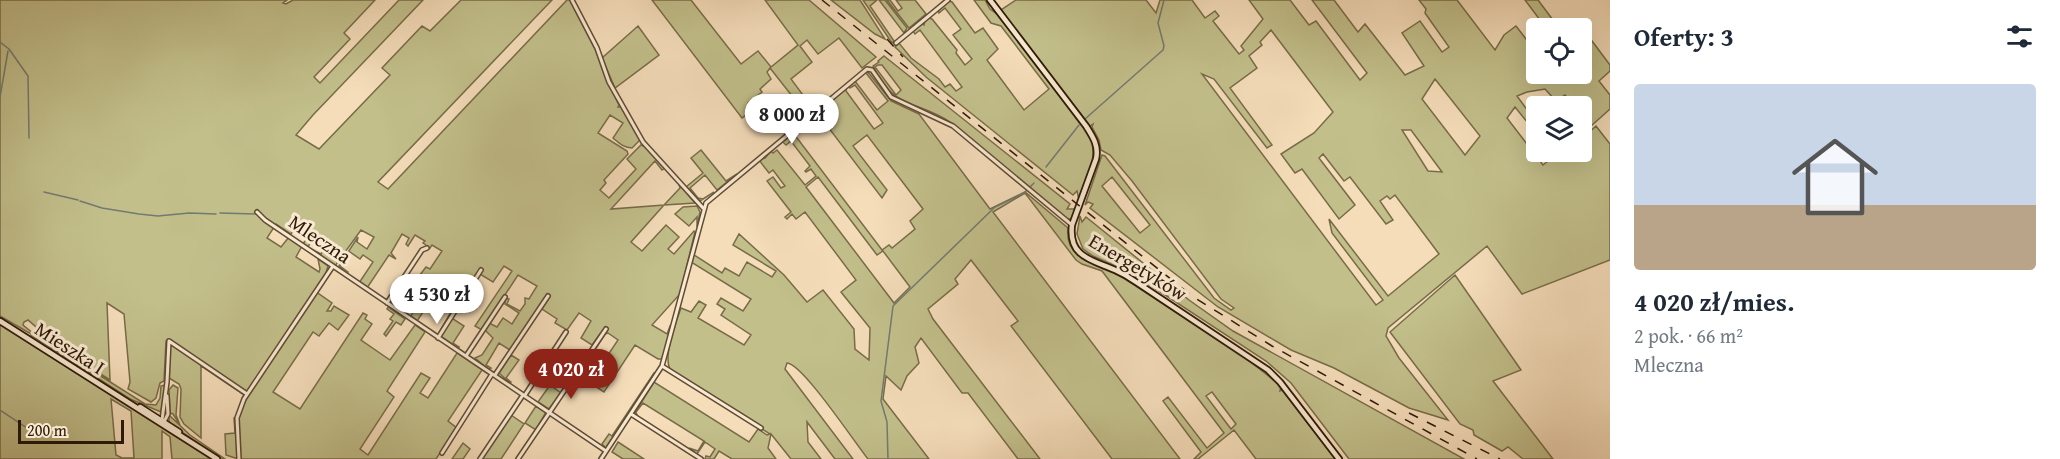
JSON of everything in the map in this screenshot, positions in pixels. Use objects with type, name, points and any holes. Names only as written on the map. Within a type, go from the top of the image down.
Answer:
[{"type":"main road","name":"Energetyków","points":[[990,0],[1086,126],[1095,142],[1096,159],[1072,225],[1073,244],[1081,254],[1131,278],[1268,369],[1340,459]]},
{"type":"main road","name":"Mieszka I","points":[[0,321],[124,400],[162,420],[217,459]]},
{"type":"main road","name":"Mieszka I","points":[[124,400],[162,420]]},
{"type":"street","points":[[572,0],[597,48],[609,82],[639,136],[703,208]]},
{"type":"street","points":[[896,44],[948,0]]},
{"type":"street","points":[[601,459],[662,366],[703,208],[709,200],[868,68],[872,70],[891,97],[953,126],[1072,225]]},
{"type":"street","name":"Mleczna","points":[[257,212],[265,220],[606,451]]},
{"type":"street","points":[[387,303],[422,250],[427,248]]},
{"type":"street","points":[[239,459],[237,418],[247,394],[333,266]]},
{"type":"street","points":[[438,338],[481,270]]},
{"type":"street","points":[[442,453],[548,296]]},
{"type":"street","points":[[466,356],[505,297]]},
{"type":"street","points":[[518,459],[606,330]]},
{"type":"street","points":[[480,459],[566,332]]},
{"type":"street","points":[[162,420],[169,341],[247,394]]},
{"type":"street","points":[[662,366],[761,428]]},
{"type":"street","points":[[162,420],[168,414],[166,391]]},
{"type":"street","points":[[631,414],[701,459]]},
{"type":"shaded area","points":[[0,0],[287,0],[283,3],[286,4],[293,0],[375,0],[344,33],[350,39],[314,77],[320,83],[399,0],[423,0],[296,135],[319,149],[390,75],[382,68],[422,26],[430,31],[461,0],[552,0],[378,182],[388,189],[567,0],[570,0],[596,51],[618,107],[621,107],[640,140],[632,148],[617,142],[613,138],[623,123],[610,115],[598,133],[627,151],[628,154],[604,180],[606,183],[600,190],[609,198],[636,169],[627,159],[641,145],[646,147],[665,168],[662,170],[655,161],[611,209],[664,205],[631,242],[642,251],[666,225],[679,237],[668,249],[674,254],[695,232],[680,294],[652,325],[667,334],[671,327],[663,359],[658,359],[635,345],[604,392],[590,383],[592,379],[580,371],[590,357],[590,367],[596,373],[618,340],[608,333],[605,334],[596,348],[603,337],[600,334],[592,345],[581,338],[591,321],[579,313],[567,330],[555,323],[557,319],[542,309],[550,296],[548,294],[510,350],[499,343],[486,365],[491,368],[488,369],[475,358],[482,355],[493,338],[485,330],[489,323],[497,327],[503,318],[512,324],[519,313],[505,304],[505,298],[509,299],[507,304],[520,311],[525,304],[525,298],[529,299],[537,286],[518,275],[482,330],[475,326],[512,271],[504,266],[493,282],[480,274],[453,319],[464,326],[453,343],[459,347],[457,348],[438,334],[455,305],[448,296],[450,294],[439,288],[417,321],[410,317],[422,299],[414,293],[416,290],[403,282],[405,279],[413,284],[426,267],[430,269],[442,251],[432,245],[430,248],[423,243],[425,241],[415,235],[408,246],[406,244],[409,238],[402,234],[391,253],[396,259],[389,255],[367,288],[359,283],[373,262],[363,255],[360,259],[350,252],[340,266],[348,272],[346,274],[339,266],[358,237],[357,242],[367,249],[374,237],[361,230],[335,266],[313,250],[321,254],[327,245],[314,236],[308,247],[303,244],[310,233],[297,225],[291,234],[276,224],[267,238],[281,247],[289,237],[302,246],[296,257],[319,272],[318,259],[328,266],[325,276],[315,291],[332,303],[327,311],[331,311],[334,306],[349,315],[338,330],[329,323],[319,336],[313,332],[273,392],[300,409],[363,313],[367,315],[365,319],[372,324],[361,340],[390,360],[415,325],[425,332],[387,391],[394,397],[360,449],[368,455],[421,373],[430,378],[420,393],[428,398],[457,353],[488,374],[482,370],[448,421],[457,428],[436,459],[240,459],[239,417],[247,397],[201,366],[201,438],[184,424],[180,417],[181,389],[179,384],[169,378],[171,340],[166,341],[164,381],[160,383],[156,398],[151,402],[128,389],[130,382],[124,314],[107,303],[110,380],[38,334],[36,327],[28,320],[23,325],[145,404],[156,405],[160,398],[161,386],[165,385],[161,412],[130,399],[0,316]]},
{"type":"shaded area","points":[[652,0],[691,0],[741,64],[758,51],[771,67],[798,45],[765,0],[809,0],[876,57],[862,68],[839,38],[818,54],[807,40],[800,46],[812,62],[791,79],[814,110],[807,115],[770,68],[767,72],[771,79],[760,89],[762,92],[748,103],[753,110],[742,118]]},
{"type":"shaded area","points":[[831,0],[860,0],[885,39],[875,34]]},
{"type":"shaded area","points":[[863,0],[877,0],[870,6],[894,41],[892,43]]},
{"type":"shaded area","points":[[879,0],[885,0],[907,28],[904,33]]},
{"type":"shaded area","points":[[887,0],[890,0],[898,11],[902,8],[896,0],[915,0],[926,14],[909,28]]},
{"type":"shaded area","points":[[974,0],[985,0],[990,9],[1000,16],[1090,136],[1092,160],[1079,200],[1077,191],[1073,195],[926,77],[895,47],[899,43],[911,58],[939,79],[945,87],[950,84],[956,91],[962,87],[920,30],[915,34],[913,31],[922,24],[924,25],[929,18],[932,19],[957,50],[956,53],[965,65],[972,59],[953,35],[961,29],[945,8],[939,13],[938,10],[949,1],[952,2],[975,33],[983,28],[998,49],[987,60],[1024,110],[1049,89],[1001,26],[991,23]]},
{"type":"shaded area","points":[[1016,0],[1146,0],[1156,13],[1160,0],[1192,0],[1205,18],[1215,11],[1219,16],[1213,21],[1239,54],[1244,50],[1241,46],[1263,19],[1249,0],[1290,0],[1309,25],[1316,21],[1360,80],[1367,73],[1312,0],[1334,0],[1358,32],[1365,24],[1405,75],[1424,66],[1402,33],[1420,21],[1442,52],[1449,47],[1425,13],[1426,9],[1419,0],[1457,0],[1495,50],[1504,35],[1516,26],[1526,39],[1526,84],[1592,84],[1592,41],[1610,65],[1610,71],[1599,81],[1610,95],[1610,109],[1592,125],[1592,96],[1551,96],[1545,89],[1517,96],[1526,108],[1526,121],[1515,107],[1507,118],[1526,143],[1526,162],[1541,162],[1543,165],[1547,162],[1592,162],[1592,130],[1596,126],[1610,144],[1610,260],[1522,294],[1487,246],[1388,328],[1386,336],[1399,358],[1448,420],[1409,408],[1334,368],[1291,350],[1218,307],[1090,208],[1093,204],[1088,202],[1085,205],[1102,155],[1105,156],[1214,298],[1231,310],[1234,308],[1221,299],[1132,181],[1110,155],[1101,150],[1092,127],[1093,124],[1090,126],[1001,12]],"holes":[[[1271,30],[1333,112],[1314,133],[1281,154],[1295,173],[1302,169],[1339,219],[1355,205],[1319,158],[1323,154],[1344,181],[1350,177],[1386,224],[1393,220],[1380,201],[1387,196],[1390,199],[1395,195],[1439,254],[1388,296],[1329,219],[1332,233],[1383,300],[1376,305],[1202,74],[1214,79],[1267,148],[1272,145],[1230,88],[1257,68],[1249,56],[1262,45],[1260,42]],[[1435,79],[1480,136],[1465,155],[1422,99]],[[1402,130],[1411,130],[1442,172],[1428,171]],[[1112,177],[1150,225],[1140,233],[1102,186]]]},
{"type":"shaded area","points":[[1525,0],[1538,0],[1552,18],[1538,18]]},
{"type":"shaded area","points":[[638,26],[659,55],[615,88],[602,58]]},
{"type":"shaded area","points":[[884,56],[1070,204],[1067,209],[1076,209],[1072,219],[1067,219],[950,122],[897,97],[881,80],[873,66]],"holes":[[[882,65],[901,90],[896,95],[875,67]]]},
{"type":"shaded area","points":[[868,72],[891,101],[919,114],[990,209],[1025,192],[1068,228],[1070,244],[1077,254],[1126,280],[1247,359],[1281,386],[1280,391],[1284,389],[1337,459],[1256,459],[1234,430],[1198,459],[1194,459],[1201,452],[1163,401],[1168,397],[1207,448],[1224,433],[1102,271],[1076,260],[1025,193],[993,212],[1180,459],[1112,459],[1011,326],[1018,321],[971,260],[955,279],[958,284],[928,309],[933,319],[1040,459],[1018,459],[968,393],[962,393],[921,338],[915,347],[919,363],[907,376],[901,390],[886,376],[883,399],[929,459],[868,459],[816,389],[794,366],[787,363],[785,369],[853,459],[835,459],[807,422],[808,442],[821,459],[791,459],[771,434],[768,448],[776,459],[732,459],[719,451],[714,459],[705,459],[706,456],[710,457],[715,449],[705,442],[697,454],[689,448],[698,451],[704,441],[643,403],[636,412],[637,415],[634,414],[654,382],[749,442],[758,429],[767,435],[770,434],[670,369],[668,363],[671,339],[681,308],[691,312],[699,301],[706,305],[698,318],[744,345],[751,335],[721,315],[725,309],[717,304],[721,298],[743,311],[751,299],[691,262],[695,250],[694,255],[722,273],[725,268],[739,276],[747,262],[772,277],[776,271],[733,245],[739,234],[784,275],[807,302],[823,290],[854,329],[855,349],[869,360],[870,328],[841,292],[856,280],[805,212],[796,219],[792,214],[787,219],[785,217],[791,212],[767,181],[773,177],[781,188],[785,186],[773,170],[769,173],[759,160],[765,158],[771,151],[773,153],[777,150],[805,185],[816,176],[811,169],[805,171],[810,166],[791,141],[786,145],[783,142],[794,132],[882,250],[889,245],[892,248],[915,229],[910,221],[923,209],[867,135],[853,146],[887,190],[882,198],[828,127],[835,122],[825,108],[819,111],[846,89],[874,129],[883,123],[855,85],[850,88],[849,86],[855,81],[877,110],[888,101],[866,73]],"holes":[[[818,177],[877,255],[883,251],[910,287],[894,303],[806,187]],[[1212,392],[1236,424],[1231,429],[1206,396]]]},
{"type":"shaded area","points":[[701,150],[726,181],[737,174],[717,190],[705,175],[690,188],[698,198],[703,199],[714,192],[700,201],[686,187],[703,173],[691,158]]},
{"type":"shaded area","points":[[679,184],[695,203],[664,205],[680,188]]},
{"type":"shaded area","points":[[697,206],[700,212],[697,227],[697,217],[689,226],[675,214],[683,207]]},
{"type":"shaded area","points":[[1080,216],[1082,222],[1086,217],[1189,300],[1233,331],[1464,459],[1349,459],[1291,383],[1266,361],[1133,274],[1083,249],[1077,234]]},
{"type":"shaded area","points":[[1455,275],[1521,370],[1493,381],[1553,459],[1523,459],[1508,447],[1502,451],[1474,435],[1473,430],[1460,424],[1390,332]]},
{"type":"shaded area","points":[[388,307],[405,319],[401,325],[396,322],[386,336],[384,334],[393,321],[390,319],[394,314],[387,309]]},
{"type":"shaded area","points":[[0,324],[212,459],[172,459],[170,437],[162,431],[162,459],[0,459]],"holes":[[[111,399],[131,411],[134,458],[122,458],[116,455]]]},
{"type":"shaded area","points":[[570,354],[583,361],[573,377],[560,369]]},
{"type":"shaded area","points":[[511,355],[519,360],[506,378],[510,383],[499,373]]},
{"type":"shaded area","points":[[654,373],[606,448],[602,444],[609,434],[612,436]]},
{"type":"shaded area","points":[[173,385],[178,388],[176,415],[180,425],[170,413],[169,390]]},
{"type":"shaded area","points":[[550,385],[561,393],[549,409],[538,402]]},
{"type":"shaded area","points":[[536,406],[546,412],[536,430],[525,423]]},
{"type":"shaded area","points":[[169,415],[190,435],[225,459],[221,459],[173,426],[169,422]]},
{"type":"shaded area","points":[[511,415],[524,424],[501,459],[481,459]]},
{"type":"shaded area","points":[[234,418],[236,418],[238,459],[226,455],[225,434],[235,433]]},
{"type":"shaded area","points":[[618,442],[644,459],[623,459],[612,452]]},
{"type":"shaded area","points":[[463,443],[470,449],[463,459],[452,459]]},
{"type":"waterway","points":[[1085,119],[1163,50],[1158,23],[1164,0]]},
{"type":"waterway","points":[[0,42],[9,49],[28,76],[29,138]]},
{"type":"waterway","points":[[0,97],[8,51]]},
{"type":"waterway","points":[[1046,167],[1079,125]]},
{"type":"waterway","points":[[888,459],[887,422],[881,401],[893,306],[995,207],[1024,193],[1034,183]]},
{"type":"waterway","points":[[44,192],[78,200]]},
{"type":"waterway","points":[[80,201],[102,208],[158,216],[189,213],[216,214]]},
{"type":"waterway","points":[[220,213],[255,214]]},
{"type":"waterway","points":[[0,410],[30,430]]},
{"type":"railway","points":[[822,0],[1192,296],[1272,346],[1477,459]]},
{"type":"railway","points":[[887,39],[903,57]]},
{"type":"railway","points":[[1409,413],[1500,459]]}]
